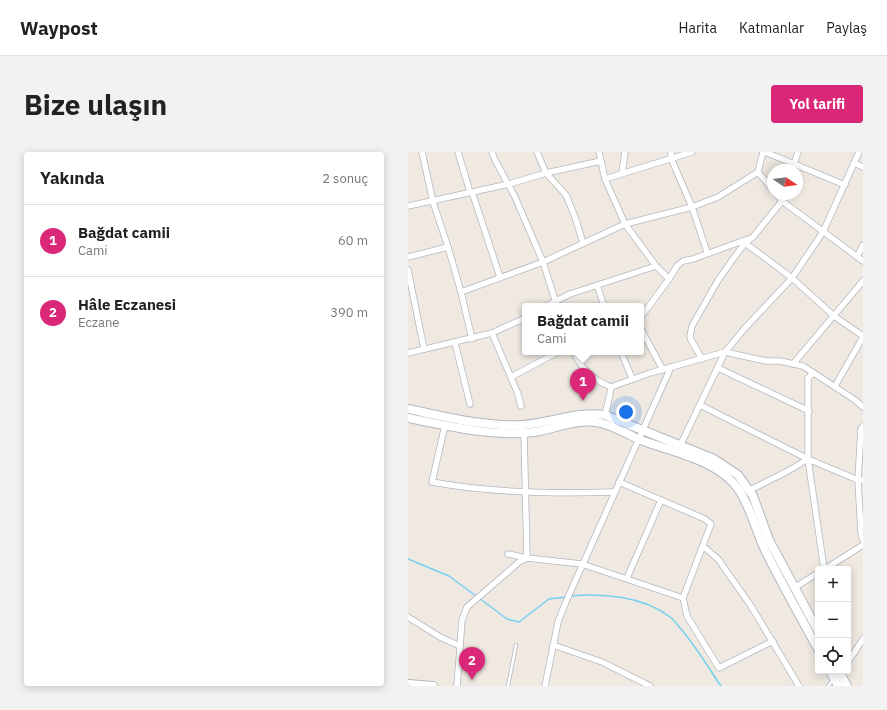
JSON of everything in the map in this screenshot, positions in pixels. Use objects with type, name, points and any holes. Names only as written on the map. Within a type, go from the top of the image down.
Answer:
[{"type":"main road","points":[[408,409],[472,422],[509,425],[536,423],[588,414],[605,415],[722,464],[738,475],[750,490],[756,502],[769,540],[815,626]]},
{"type":"main road","points":[[408,418],[482,431],[507,433],[534,432],[581,422],[596,422],[611,426],[638,439],[709,465],[726,475],[735,484],[748,506],[768,556],[815,643]]},
{"type":"main road","points":[[408,684],[433,686]]},
{"type":"street","points":[[422,152],[433,202],[461,292],[472,339]]},
{"type":"street","points":[[458,152],[500,278]]},
{"type":"street","points":[[492,152],[509,184],[543,262],[556,303],[570,294],[656,266]]},
{"type":"street","points":[[537,152],[546,173],[566,195],[583,243]]},
{"type":"street","points":[[599,152],[605,179],[625,224],[656,266],[669,279]]},
{"type":"street","points":[[622,173],[624,152]]},
{"type":"street","points":[[605,179],[671,155],[682,156],[692,152]]},
{"type":"street","points":[[461,292],[543,262],[625,224],[692,207],[718,197],[758,172],[764,152],[794,164],[798,152]]},
{"type":"street","points":[[680,446],[725,352],[792,278],[823,232],[859,152]]},
{"type":"street","points":[[671,155],[692,207],[707,252]]},
{"type":"street","points":[[408,206],[433,202],[509,184],[546,173],[601,161]]},
{"type":"street","points":[[854,163],[863,168]]},
{"type":"street","points":[[803,168],[845,185]]},
{"type":"street","points":[[758,172],[767,183]]},
{"type":"street","points":[[702,358],[691,340],[690,336],[692,326],[717,282],[745,243],[753,237],[782,201],[863,261]]},
{"type":"street","points":[[644,313],[677,266],[683,260],[753,237]]},
{"type":"street","points":[[745,243],[792,278],[834,316],[863,337],[835,386]]},
{"type":"street","points":[[857,257],[863,245]]},
{"type":"street","points":[[408,257],[448,247]]},
{"type":"street","points":[[408,270],[424,349]]},
{"type":"street","points":[[793,364],[863,282]]},
{"type":"street","points":[[597,285],[603,303]]},
{"type":"street","points":[[408,353],[492,334],[522,319]]},
{"type":"street","points":[[492,334],[511,377],[521,406]]},
{"type":"street","points":[[644,335],[663,370]]},
{"type":"street","points":[[455,343],[470,404]]},
{"type":"street","points":[[575,355],[582,368],[600,382],[611,387],[632,378],[725,352],[766,361],[780,361],[803,366],[835,386],[863,407]]},
{"type":"street","points":[[511,377],[552,355]]},
{"type":"street","points":[[622,355],[632,378]]},
{"type":"street","points":[[545,686],[552,645],[558,622],[565,604],[671,367]]},
{"type":"street","points":[[718,368],[809,411]]},
{"type":"street","points":[[812,372],[808,378],[808,459],[825,566]]},
{"type":"street","points":[[605,415],[610,399],[611,387]]},
{"type":"street","points":[[700,405],[808,459],[861,480]]},
{"type":"street","points":[[445,425],[432,482],[469,488],[558,494],[614,492]]},
{"type":"street","points":[[863,426],[861,429],[861,533],[863,540]]},
{"type":"street","points":[[524,432],[527,558]]},
{"type":"street","points":[[750,490],[808,459]]},
{"type":"street","points":[[619,482],[705,519],[711,524],[704,547],[684,598],[687,616],[719,668],[772,641]]},
{"type":"street","points":[[627,578],[661,500]]},
{"type":"street","points":[[830,566],[863,545]]},
{"type":"street","points":[[704,547],[718,559],[752,606],[799,686]]},
{"type":"street","points":[[508,554],[527,558],[582,564],[684,598]]},
{"type":"street","points":[[457,686],[462,620],[467,607],[519,562],[527,558]]},
{"type":"street","points":[[794,588],[815,575]]},
{"type":"street","points":[[408,617],[440,637],[460,646]]},
{"type":"street","points":[[851,657],[863,639]]},
{"type":"street","points":[[552,645],[602,662],[650,686]]},
{"type":"lane","points":[[508,686],[516,646]]},
{"type":"lane","points":[[828,686],[839,678]]},
{"type":"waterway","points":[[408,559],[449,576],[476,596]]},
{"type":"waterway","points":[[570,596],[595,595],[635,600],[659,610],[673,619],[686,635],[721,686]]},
{"type":"waterway","points":[[479,598],[507,619],[519,622],[549,599],[566,597]]},
{"type":"place","name":"Bağdat camii","points":[[583,401]]},
{"type":"place","name":"Hâle Eczanesi","points":[[472,680]]}]
